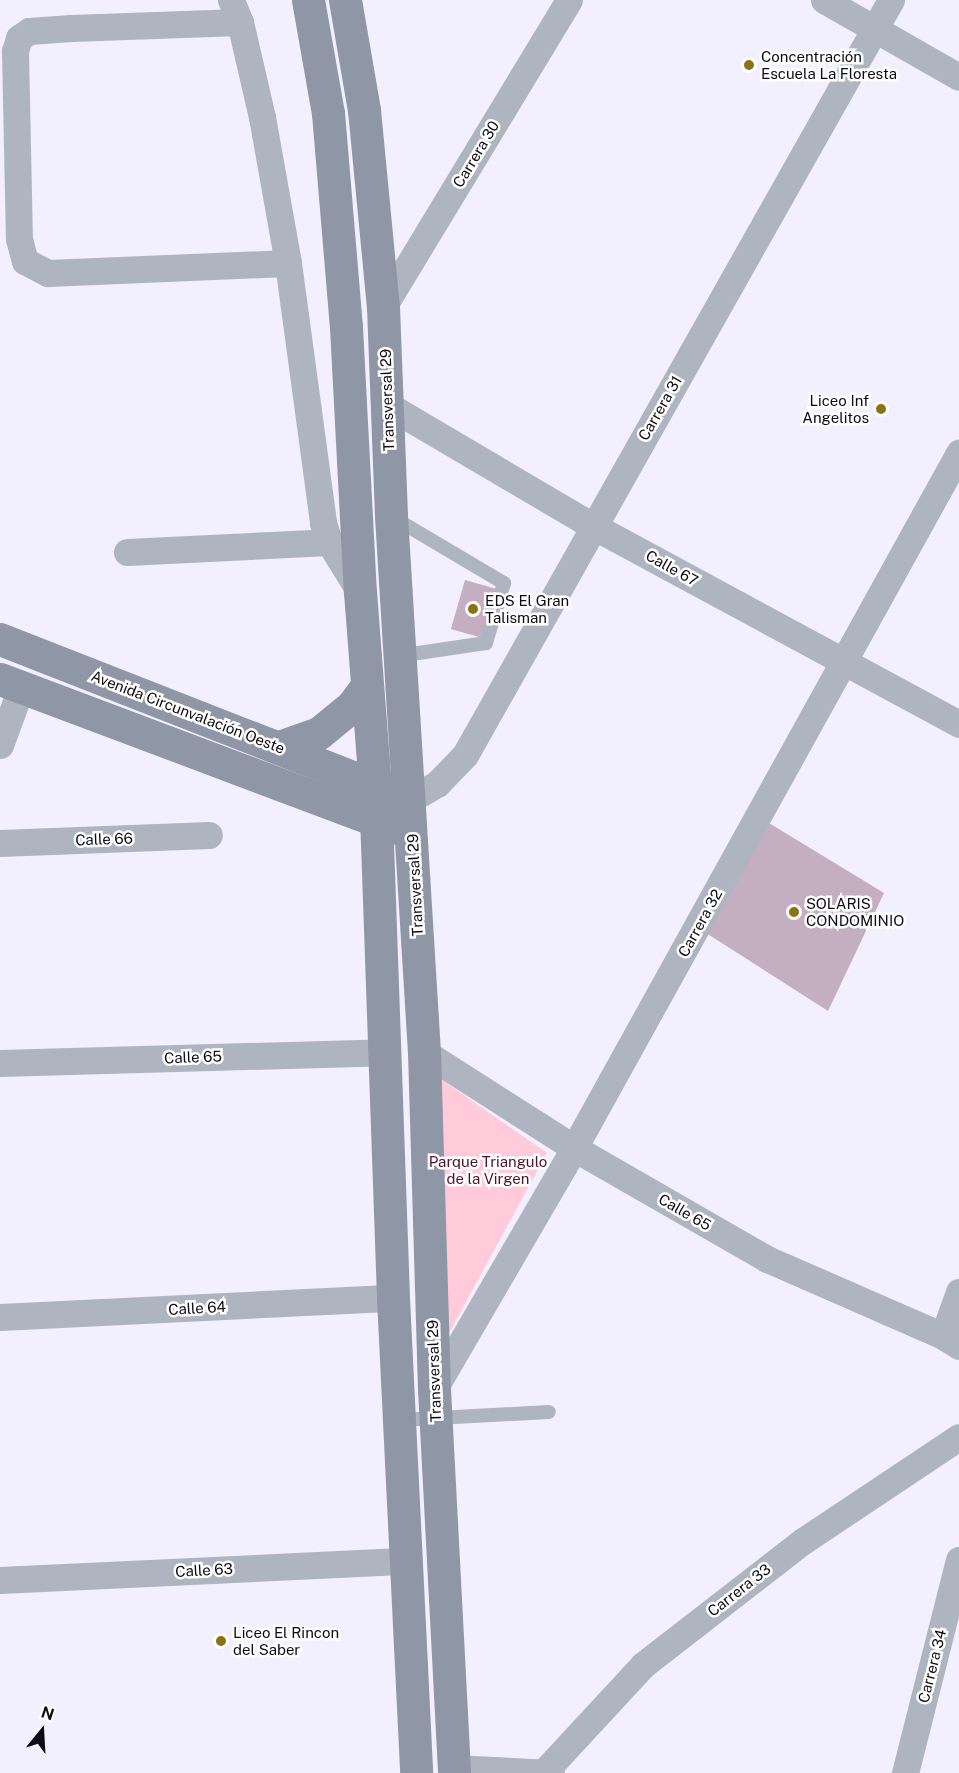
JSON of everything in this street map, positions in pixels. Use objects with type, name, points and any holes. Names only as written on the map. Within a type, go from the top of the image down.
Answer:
[{"type":"main road","name":"Transversal 29","points":[[308,0],[328,113],[346,327],[360,592],[380,663],[410,801],[424,1052],[435,1404],[454,1770]]},
{"type":"main road","name":"Transversal 29","points":[[345,0],[364,110],[383,307],[389,406],[391,516],[380,663],[375,787],[393,1298],[408,1561],[416,1773]]},
{"type":"main road","name":"Avenida Circunvalación Oeste","points":[[0,639],[279,747],[410,801]]},
{"type":"main road","points":[[279,747],[300,741],[328,727],[352,706],[380,663]]},
{"type":"main road","points":[[10,683],[411,833]]},
{"type":"street","name":"Carrera 30","points":[[383,307],[569,0]]},
{"type":"street","points":[[824,0],[959,77]]},
{"type":"street","name":"Carrera 31","points":[[410,801],[436,784],[465,755],[891,0]]},
{"type":"street","points":[[288,263],[48,273],[25,261],[19,239],[15,51],[19,38],[29,31],[236,11],[262,117],[288,263],[323,523],[328,542],[360,592]]},
{"type":"street","name":"Calle 67","points":[[389,406],[593,526],[959,724]]},
{"type":"street","name":"Carrera 32","points":[[435,1404],[574,1148],[845,663],[959,453]]},
{"type":"street","points":[[127,552],[328,542]]},
{"type":"street","points":[[0,745],[10,683]]},
{"type":"street","name":"Calle 66","points":[[0,843],[209,835]]},
{"type":"street","name":"Calle 65","points":[[0,1063],[386,1052]]},
{"type":"street","name":"Calle 65","points":[[424,1052],[574,1148],[767,1259],[951,1341]]},
{"type":"street","points":[[951,1341],[959,1292]]},
{"type":"street","name":"Calle 64","points":[[0,1317],[393,1298]]},
{"type":"street","name":"Carrera 33","points":[[547,1772],[643,1665],[803,1540],[959,1437]]},
{"type":"street","name":"Carrera 34","points":[[905,1773],[959,1560]]},
{"type":"street","name":"Calle 63","points":[[0,1580],[408,1561]]},
{"type":"street","points":[[454,1770],[547,1772]]},
{"type":"lane","points":[[380,663],[486,643],[504,583],[391,516]]},
{"type":"lane","points":[[400,1420],[435,1404],[549,1412]]},
{"type":"green space","name":"Parque Triangulo de la Virgen","points":[[441,1079],[547,1153],[448,1335]]},
{"type":"building","name":"EDS El Gran Talisman","points":[[465,580],[497,589],[483,638],[451,629]]},
{"type":"building","name":"SOLARIS CONDOMINIO","points":[[764,820],[884,893],[828,1011],[703,931]]},
{"type":"place","name":"Concentración Escuela La Floresta","points":[[749,65]]},
{"type":"place","name":"Liceo Inf Angelitos","points":[[881,409]]},
{"type":"place","name":"EDS El Gran Talisman","points":[[473,609]]},
{"type":"place","name":"SOLARIS CONDOMINIO","points":[[794,912]]},
{"type":"place","name":"Liceo El Rincon del Saber","points":[[221,1641]]}]
